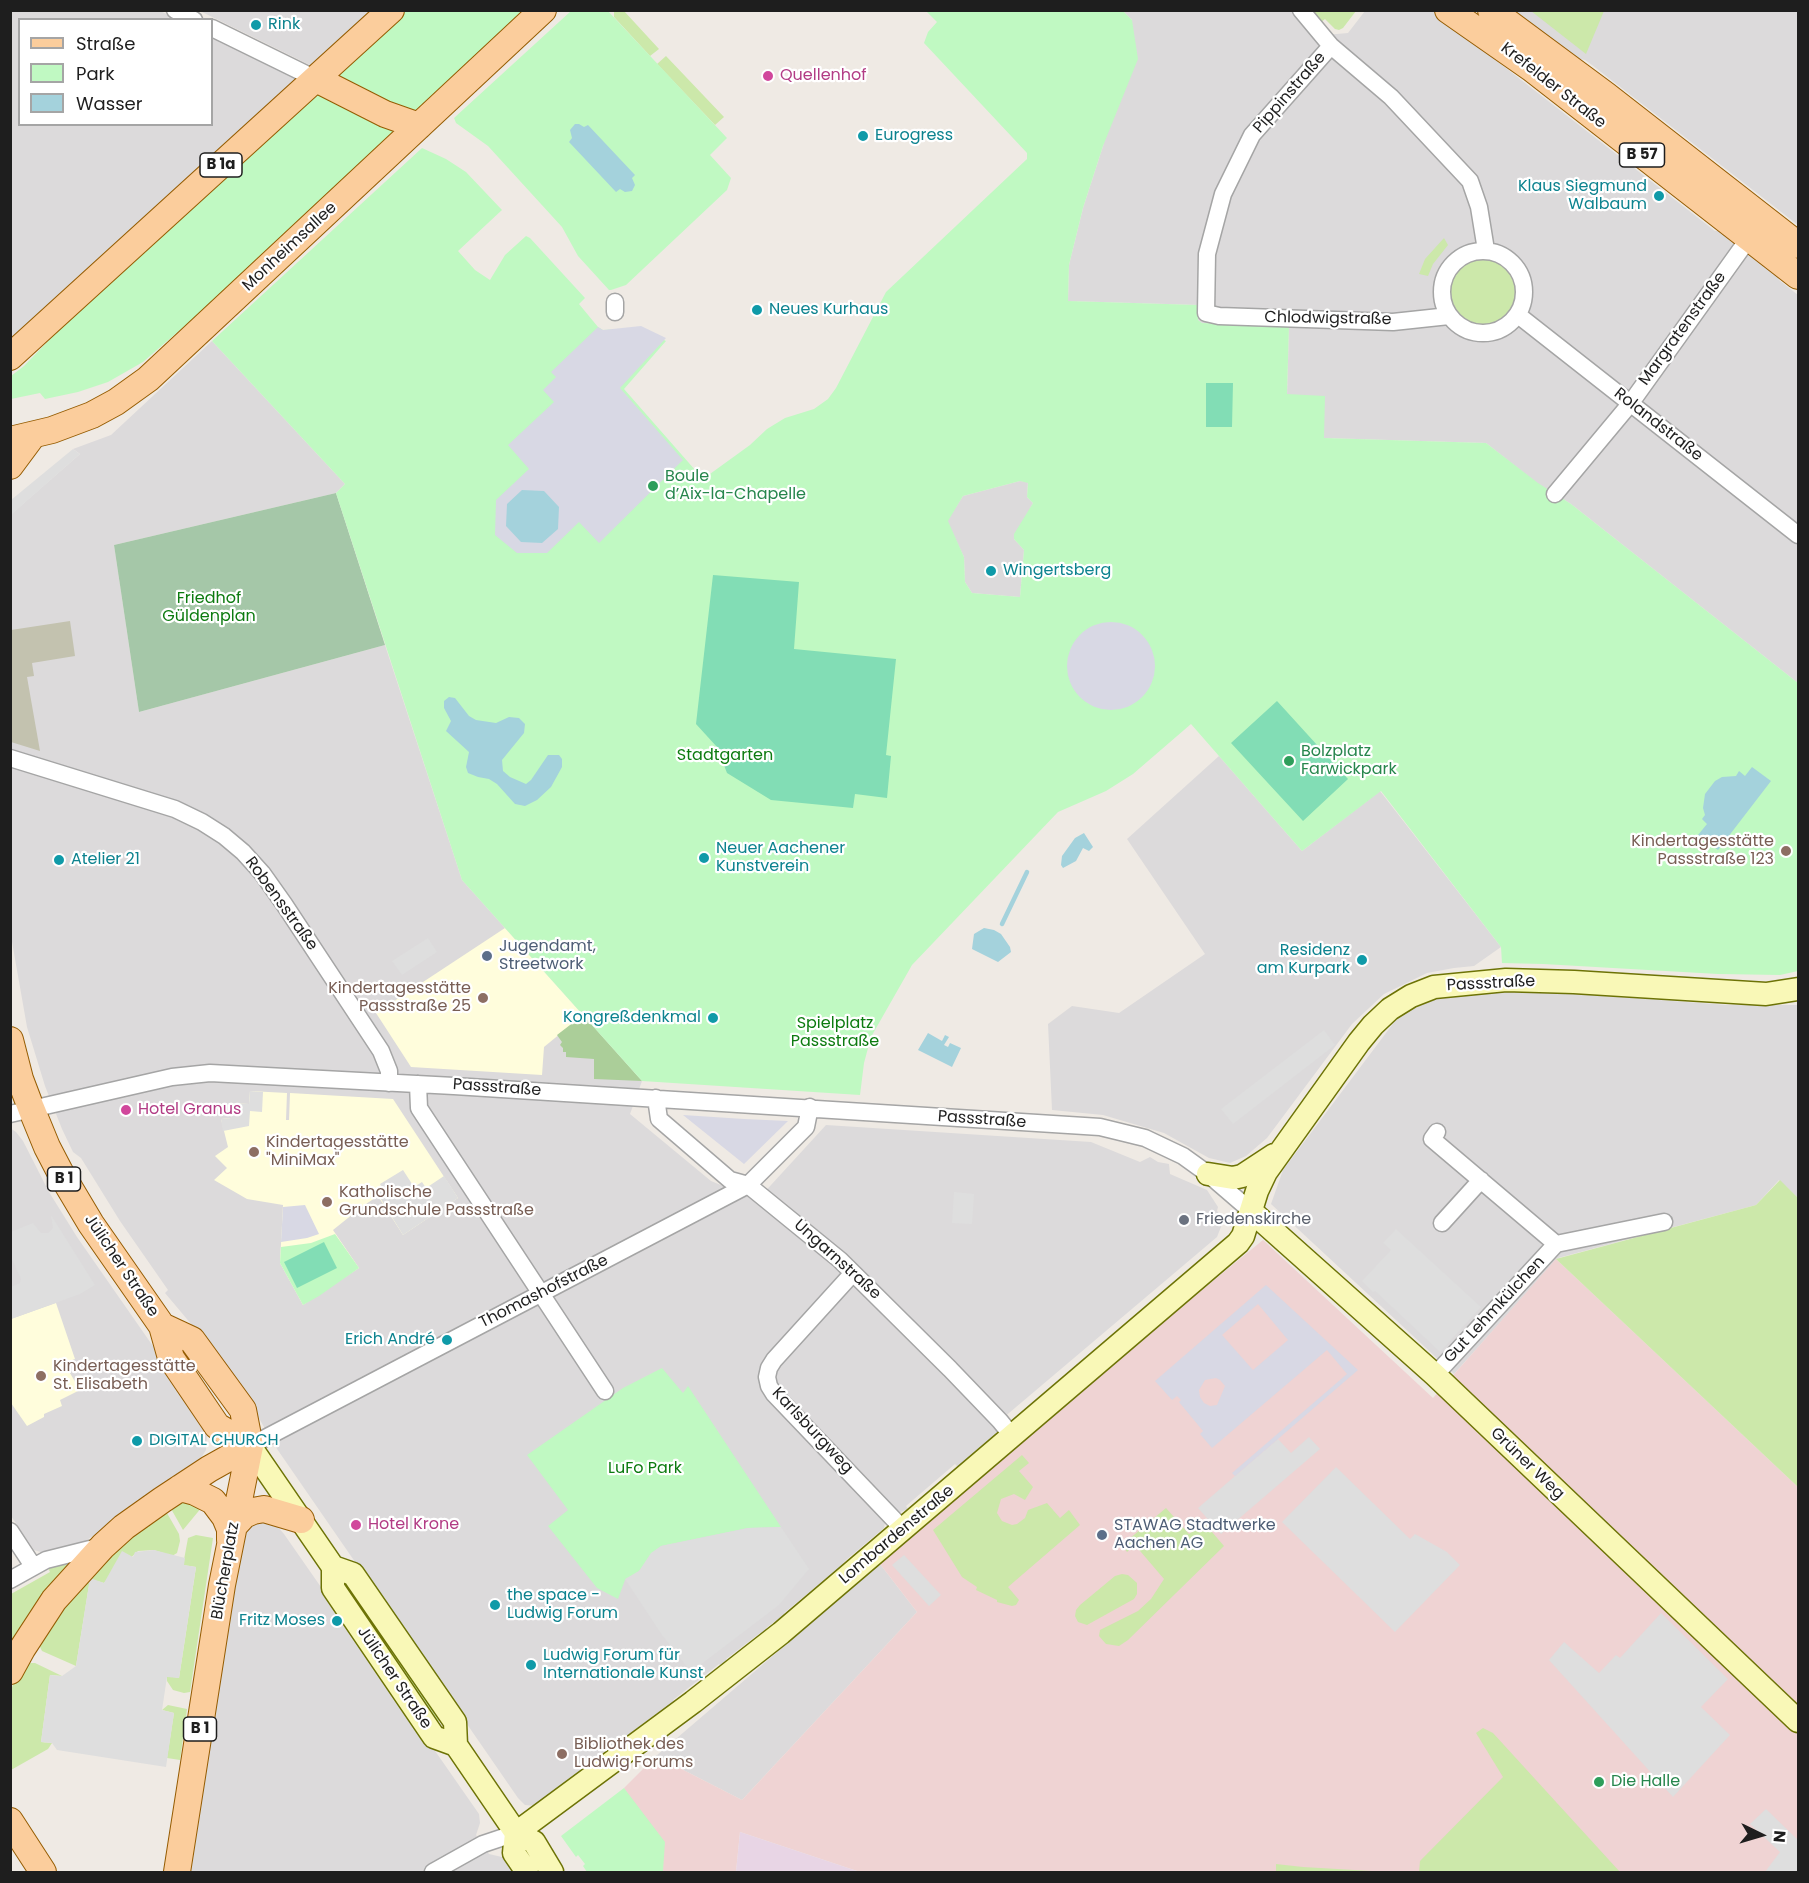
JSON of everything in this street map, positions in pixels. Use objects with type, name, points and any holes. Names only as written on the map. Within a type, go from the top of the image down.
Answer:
[{"type":"main road","name":"Monheimsallee","points":[[22,438],[72,424],[99,412],[148,379],[543,10]]},
{"type":"main road","name":"Krefelder Straße","points":[[1448,10],[1757,228],[1798,245]]},
{"type":"main road","name":"Krefelder Straße","points":[[1491,10],[1607,96],[1757,228],[1798,276]]},
{"type":"main road","name":"B 1a","points":[[10,357],[316,79],[383,13]]},
{"type":"main road","points":[[316,79],[385,114],[419,126]]},
{"type":"main road","points":[[10,466],[22,438]]},
{"type":"main road","name":"Jülicher Straße","points":[[10,1040],[20,1079],[21,1111],[47,1147],[91,1224],[162,1326],[171,1358],[217,1426],[250,1446]]},
{"type":"main road","points":[[10,1671],[54,1600],[103,1546],[124,1527],[180,1488],[250,1446]]},
{"type":"main road","name":"Blücherplatz","points":[[177,1872],[232,1534],[250,1446]]},
{"type":"main road","points":[[180,1488],[195,1491],[213,1501],[225,1517],[232,1534]]},
{"type":"main road","points":[[232,1534],[244,1515],[253,1511],[264,1509],[301,1520]]},
{"type":"main road","points":[[10,1821],[35,1870]]},
{"type":"street","points":[[176,10],[190,18]]},
{"type":"street","points":[[1301,10],[1331,45],[1391,97],[1470,181],[1479,207],[1486,250]]},
{"type":"street","points":[[213,28],[316,79]]},
{"type":"street","name":"Pippinstraße","points":[[1206,313],[1207,254],[1223,194],[1252,135],[1331,45]]},
{"type":"street","name":"Margratenstraße","points":[[1555,494],[1630,404],[1757,228]]},
{"type":"street","points":[[1473,251],[1498,252],[1509,259],[1520,274],[1525,292],[1518,315],[1500,330],[1489,333],[1467,330],[1457,324],[1449,316],[1443,304],[1441,291],[1444,277],[1450,266],[1460,256],[1473,251]]},
{"type":"street","name":"Chlodwigstraße","points":[[1206,313],[1219,316],[1393,322],[1449,316]]},
{"type":"street","name":"Rolandstraße","points":[[1518,315],[1798,535]]},
{"type":"street","name":"Robensstraße","points":[[10,758],[175,809],[202,822],[243,852],[262,873],[284,904],[381,1051],[388,1071],[389,1083]]},
{"type":"street","name":"Passstraße","points":[[21,1111],[192,1074],[229,1074],[810,1107],[1100,1127],[1144,1138],[1183,1156],[1251,1211],[1266,1172],[1372,1025],[1390,1009],[1411,996],[1434,987],[1518,980],[1766,993],[1798,989]]},
{"type":"street","points":[[418,1084],[419,1108],[605,1391]]},
{"type":"street","name":"Ungarnstraße","points":[[656,1098],[659,1119],[730,1180],[748,1185],[854,1273],[972,1391],[1013,1437]]},
{"type":"street","name":"Thomashofstraße","points":[[250,1446],[748,1185],[806,1127],[810,1107]]},
{"type":"street","name":"Gut Lehmkülchen","points":[[1437,1132],[1432,1139],[1556,1244]]},
{"type":"street","points":[[1208,1174],[1233,1178],[1242,1176],[1280,1151]]},
{"type":"street","points":[[1442,1223],[1481,1180]]},
{"type":"street","name":"Grüner Weg","points":[[1251,1211],[1435,1375],[1798,1721]]},
{"type":"street","name":"Lombardenstraße","points":[[516,1833],[693,1702],[781,1633],[904,1530],[1238,1243],[1243,1236],[1251,1211]]},
{"type":"street","name":"Gut Lehmkülchen","points":[[1435,1375],[1556,1244],[1664,1222]]},
{"type":"street","name":"Karlsburgweg","points":[[854,1273],[774,1360],[767,1377],[774,1394],[904,1530]]},
{"type":"street","name":"Jülicher Straße","points":[[250,1446],[333,1567],[353,1574],[455,1722],[456,1744],[516,1833],[534,1842],[552,1872]]},
{"type":"street","points":[[10,1531],[33,1566]]},
{"type":"street","points":[[10,1580],[46,1560],[103,1546]]},
{"type":"street","points":[[433,1872],[483,1844],[516,1833]]},
{"type":"street","name":"Jülicher Straße","points":[[516,1833],[514,1853],[527,1872]]},
{"type":"shaded area","points":[[367,10],[369,15],[314,67],[200,11]]},
{"type":"shaded area","points":[[11,11],[160,11],[176,18],[18,18],[18,126],[213,126],[213,36],[295,76],[297,80],[11,343]]},
{"type":"shaded area","points":[[1123,11],[1295,11],[1314,36],[1348,33],[1365,11],[1436,11],[1488,49],[1493,58],[1715,231],[1722,231],[1775,272],[1779,280],[1798,295],[1798,683],[1571,504],[1538,484],[1486,443],[1324,438],[1287,395],[1289,326],[1202,323],[1198,320],[1198,305],[1068,301],[1069,265],[1083,208],[1103,146],[1132,20]]},
{"type":"shaded area","points":[[1512,11],[1798,11],[1798,225],[1592,65],[1576,58]]},
{"type":"shaded area","points":[[641,326],[666,338],[620,388],[683,460],[599,543],[579,522],[547,553],[517,553],[495,535],[496,500],[529,469],[508,445],[554,402],[543,390],[556,377],[551,372],[598,327],[603,330]]},
{"type":"shaded area","points":[[212,341],[345,484],[336,493],[114,545],[139,712],[385,645],[462,880],[642,1081],[630,1114],[711,1181],[745,1195],[760,1197],[826,1125],[1091,1142],[1140,1162],[1150,1157],[1158,1162],[1169,1164],[1170,1174],[1207,1190],[1218,1207],[1217,1211],[1224,1219],[1217,1237],[996,1424],[997,1431],[994,1436],[958,1467],[955,1464],[906,1506],[908,1509],[886,1518],[884,1528],[846,1560],[832,1578],[829,1576],[784,1613],[787,1616],[781,1621],[778,1619],[766,1628],[768,1632],[763,1635],[760,1633],[726,1659],[728,1662],[722,1667],[719,1664],[673,1700],[675,1704],[657,1713],[536,1806],[525,1805],[518,1798],[275,1446],[260,1420],[197,1331],[165,1293],[168,1290],[120,1221],[81,1158],[73,1152],[45,1086],[27,1027],[11,936],[10,515],[80,454],[73,449],[111,435]]},
{"type":"shaded area","points":[[73,449],[80,454],[11,515],[11,500]]},
{"type":"shaded area","points":[[1020,481],[1028,482],[1027,497],[1033,503],[1014,539],[1024,550],[1020,597],[972,593],[965,582],[964,557],[947,521],[963,496]]},
{"type":"shaded area","points":[[70,621],[75,656],[32,663],[34,676],[27,677],[40,751],[11,742],[11,630]]},
{"type":"shaded area","points":[[1111,622],[1128,626],[1142,635],[1151,649],[1155,666],[1151,683],[1142,697],[1128,706],[1111,710],[1094,706],[1080,697],[1071,683],[1067,666],[1071,649],[1080,635],[1094,626]]},
{"type":"shaded area","points":[[1219,756],[1302,851],[1380,791],[1501,947],[1474,966],[1427,973],[1384,994],[1352,1024],[1267,1138],[1246,1156],[1230,1163],[1209,1158],[1164,1133],[1103,1115],[1052,1110],[1048,1024],[1072,1006],[1119,1013],[1205,954],[1127,839]]},
{"type":"shaded area","name":"Kindertagesstätte Passstraße 25","points":[[505,928],[583,1015],[544,1047],[542,1075],[411,1067],[376,1013]]},
{"type":"shaded area","points":[[428,938],[437,952],[402,975],[392,961]]},
{"type":"shaded area","points":[[1519,990],[1728,1005],[1798,1005],[1798,1198],[1779,1180],[1756,1205],[1558,1258],[1454,1374],[1271,1204],[1283,1170],[1395,1021],[1439,996]]},
{"type":"shaded area","points":[[1324,1030],[1335,1045],[1233,1124],[1221,1109]]},
{"type":"shaded area","name":"Katholische Grundschule Passstraße","points":[[250,1091],[287,1093],[286,1120],[289,1120],[290,1093],[393,1099],[458,1198],[403,1235],[378,1196],[363,1206],[333,1230],[359,1268],[303,1305],[280,1263],[283,1205],[247,1199],[214,1180],[227,1168],[215,1156],[228,1147],[221,1119],[231,1118],[232,1103],[249,1104]]},
{"type":"shaded area","points":[[250,1091],[263,1092],[262,1112],[250,1111],[249,1126],[223,1131],[221,1119],[231,1118],[232,1103],[249,1104]]},
{"type":"shaded area","points":[[683,1115],[744,1119],[788,1121],[744,1164]]},
{"type":"shaded area","points":[[10,1128],[23,1141],[49,1192],[77,1237],[164,1362],[207,1436],[206,1450],[199,1461],[85,1541],[44,1553],[34,1550],[11,1516]]},
{"type":"shaded area","points":[[403,1170],[414,1187],[422,1182],[426,1188],[444,1176],[458,1198],[403,1235],[379,1196],[374,1198],[373,1194],[382,1188],[380,1184]]},
{"type":"shaded area","points":[[954,1192],[974,1194],[972,1224],[952,1223]]},
{"type":"shaded area","points":[[305,1205],[319,1234],[281,1242],[283,1207]]},
{"type":"shaded area","points":[[51,1215],[95,1285],[80,1294],[11,1319],[11,1287],[20,1283],[21,1279],[11,1257],[11,1232],[33,1223],[41,1233],[48,1233],[53,1228]]},
{"type":"shaded area","points":[[1396,1229],[1481,1307],[1440,1352],[1362,1281],[1391,1250],[1383,1243]]},
{"type":"shaded area","points":[[1263,1240],[1433,1398],[1556,1259],[1798,1487],[1798,1872],[860,1872],[740,1832],[736,1872],[660,1872],[663,1871],[624,1788],[656,1756],[742,1800],[917,1612],[880,1564]]},
{"type":"shaded area","points":[[1266,1285],[1358,1370],[1235,1476],[1232,1473],[1347,1374],[1327,1350],[1212,1448],[1200,1434],[1203,1431],[1179,1402],[1181,1400],[1177,1396],[1172,1400],[1155,1381]],"holes":[[[1258,1304],[1288,1340],[1253,1370],[1222,1335]],[[1216,1378],[1225,1386],[1217,1405],[1210,1406],[1204,1403],[1199,1390],[1205,1380]]]},
{"type":"shaded area","name":"Kindertagesstätte St. Elisabeth","points":[[56,1303],[75,1359],[64,1363],[80,1390],[60,1400],[62,1406],[44,1414],[44,1417],[27,1426],[11,1403],[11,1319]]},
{"type":"shaded area","points":[[1309,1437],[1320,1449],[1221,1534],[1198,1508],[1278,1439],[1291,1453]]},
{"type":"shaded area","points":[[1336,1467],[1410,1539],[1415,1534],[1447,1552],[1460,1565],[1395,1632],[1282,1522]]},
{"type":"shaded area","points":[[269,1517],[284,1534],[479,1814],[480,1823],[476,1835],[489,1854],[506,1858],[520,1872],[191,1872],[242,1528]]},
{"type":"shaded area","points":[[781,1527],[809,1569],[779,1605],[691,1672],[662,1635],[625,1579],[639,1571],[651,1553],[661,1546],[748,1528]]},
{"type":"shaded area","points":[[154,1550],[185,1558],[184,1565],[196,1567],[179,1678],[167,1677],[162,1710],[174,1713],[166,1767],[57,1750],[52,1743],[41,1742],[50,1675],[62,1676],[76,1666],[90,1578],[104,1583],[122,1551],[133,1557],[135,1552]]},
{"type":"shaded area","points":[[904,1555],[941,1595],[929,1606],[892,1565]]},
{"type":"shaded area","points":[[880,1564],[917,1612],[742,1800],[656,1756]]},
{"type":"shaded area","points":[[1661,1613],[1728,1679],[1701,1707],[1730,1735],[1673,1797],[1549,1660],[1564,1642],[1599,1673],[1616,1655],[1620,1658]]},
{"type":"shaded area","points":[[1766,1809],[1798,1840],[1798,1872],[1765,1872],[1780,1852],[1750,1824]]},
{"type":"shaded area","points":[[740,1832],[860,1872],[736,1872]]},
{"type":"green space","points":[[614,10],[624,11],[659,49],[650,56],[614,17]]},
{"type":"green space","points":[[400,11],[524,11],[196,316],[143,362],[108,382],[78,392],[45,399],[40,393],[11,399],[11,376],[56,333],[67,314]]},
{"type":"green space","points":[[571,11],[608,11],[727,138],[710,155],[731,178],[727,190],[626,285],[611,290],[578,256],[562,227],[488,146],[456,123],[454,118]]},
{"type":"green space","name":"Stadtgarten","points":[[926,11],[1123,11],[1132,20],[1138,59],[1103,146],[1083,208],[1069,265],[1068,301],[1198,305],[1198,320],[1202,323],[1289,326],[1287,394],[1325,396],[1324,438],[1486,443],[1538,483],[1571,504],[1798,683],[1798,971],[1780,975],[1718,974],[1502,963],[1501,947],[1381,791],[1302,851],[1191,724],[1133,774],[1106,791],[1058,812],[912,965],[871,1037],[864,1063],[860,1095],[642,1081],[462,880],[336,493],[345,484],[212,341],[422,148],[446,159],[466,172],[502,210],[458,251],[475,270],[490,280],[505,255],[526,236],[585,298],[579,304],[598,327],[603,330],[641,328],[666,341],[624,389],[703,479],[750,445],[767,429],[785,418],[814,409],[828,399],[886,292],[1027,159],[1027,153],[924,43],[928,32],[937,22]],"holes":[[[1020,481],[1028,483],[1027,497],[1033,503],[1014,534],[1014,539],[1024,550],[1020,597],[972,593],[965,582],[964,557],[948,521],[963,496]]]},
{"type":"green space","points":[[1310,11],[1356,11],[1339,30],[1325,19],[1320,23]]},
{"type":"green space","points":[[1531,11],[1604,11],[1586,54]]},
{"type":"green space","points":[[666,56],[724,117],[715,125],[657,64]]},
{"type":"green space","points":[[1444,238],[1448,245],[1433,264],[1428,276],[1419,274],[1425,259]]},
{"type":"green space","points":[[1477,257],[1491,257],[1504,263],[1513,272],[1519,285],[1517,305],[1509,317],[1491,327],[1477,327],[1464,321],[1455,312],[1449,299],[1449,285],[1455,272],[1464,263]]},
{"type":"green space","points":[[1206,383],[1233,383],[1232,427],[1206,427]]},
{"type":"green space","name":"Friedhof Güldenplan","points":[[336,493],[385,645],[139,712],[114,545]]},
{"type":"green space","points":[[713,575],[799,582],[794,649],[896,659],[886,755],[891,756],[887,798],[855,794],[853,808],[771,800],[727,773],[717,747],[696,724]]},
{"type":"green space","name":"Bolzplatz Farwickpark","points":[[1277,701],[1348,779],[1303,821],[1231,743]]},
{"type":"green space","points":[[583,1015],[642,1081],[594,1079],[594,1059],[566,1057],[566,1052],[563,1052],[560,1045],[562,1042],[557,1035]]},
{"type":"green space","points":[[1780,1180],[1798,1198],[1798,1487],[1556,1259],[1756,1205]]},
{"type":"green space","points":[[335,1234],[359,1268],[303,1305],[280,1263],[281,1247],[311,1243]]},
{"type":"green space","points":[[324,1242],[337,1268],[297,1288],[284,1262]]},
{"type":"green space","name":"LuFo Park","points":[[662,1368],[683,1393],[688,1386],[781,1527],[748,1528],[661,1546],[639,1571],[625,1580],[618,1599],[597,1588],[548,1526],[568,1510],[527,1455],[623,1388]]},
{"type":"green space","points":[[1022,1455],[1029,1463],[1019,1471],[1033,1487],[1025,1500],[1014,1494],[1001,1499],[997,1513],[1002,1521],[1012,1525],[1017,1524],[1025,1518],[1028,1510],[1047,1503],[1060,1518],[1069,1510],[1080,1525],[1008,1587],[1019,1600],[1016,1605],[1012,1606],[997,1602],[976,1590],[977,1587],[962,1577],[933,1530]]},
{"type":"green space","points":[[188,1501],[202,1507],[183,1530],[170,1507]]},
{"type":"green space","points":[[163,1506],[179,1534],[177,1553],[172,1556],[154,1550],[138,1551],[104,1583],[90,1579],[76,1666],[42,1651],[39,1645],[70,1591]]},
{"type":"green space","points":[[1166,1508],[1189,1534],[1203,1524],[1206,1525],[1224,1546],[1128,1640],[1119,1646],[1106,1644],[1099,1636],[1100,1630],[1138,1611],[1151,1599],[1164,1579],[1135,1545],[1127,1552],[1122,1545]]},
{"type":"green space","points":[[196,1535],[213,1538],[190,1692],[184,1693],[173,1690],[167,1681],[167,1676],[179,1678],[196,1567],[183,1565],[188,1538]]},
{"type":"green space","points":[[69,1562],[11,1648],[11,1594],[50,1572],[48,1568]]},
{"type":"green space","points":[[1128,1575],[1137,1583],[1137,1594],[1134,1599],[1087,1625],[1078,1622],[1075,1616],[1080,1605],[1115,1576]]},
{"type":"green space","points":[[349,1582],[441,1719],[436,1723],[343,1586]]},
{"type":"green space","points":[[26,1663],[35,1663],[62,1676],[50,1675],[41,1742],[52,1743],[48,1749],[11,1770],[11,1690],[19,1669]]},
{"type":"green space","points":[[168,1705],[187,1709],[180,1760],[167,1758],[174,1713],[162,1710]]},
{"type":"green space","points":[[1483,1728],[1493,1733],[1620,1872],[1419,1872],[1420,1861],[1503,1777],[1476,1733]]},
{"type":"green space","points":[[624,1788],[665,1842],[663,1871],[587,1872],[583,1866],[585,1864],[578,1855],[576,1857],[561,1836]]},
{"type":"green space","points":[[1276,1864],[1303,1867],[1389,1872],[1276,1872]]},
{"type":"water","points":[[575,124],[584,127],[588,125],[635,175],[632,178],[635,185],[632,191],[625,192],[620,189],[616,192],[569,142],[572,138],[570,130]]},
{"type":"water","points":[[522,490],[544,491],[559,507],[558,529],[542,543],[521,542],[506,526],[507,504]]},
{"type":"water","points":[[449,697],[455,698],[469,716],[476,720],[496,723],[509,717],[519,718],[525,724],[524,733],[502,760],[503,771],[526,784],[548,755],[559,755],[562,759],[562,767],[551,787],[537,800],[525,806],[515,804],[497,784],[489,779],[468,773],[466,767],[469,752],[446,731],[451,721],[444,708],[444,701]]},
{"type":"water","points":[[1752,767],[1771,781],[1718,850],[1698,835],[1707,824],[1702,819],[1705,815],[1703,808],[1705,794],[1715,781],[1722,777],[1736,776],[1739,771],[1745,776]]},
{"type":"water","points":[[1084,833],[1093,847],[1089,851],[1083,848],[1076,861],[1063,868],[1062,856],[1075,838]]},
{"type":"water","points":[[984,928],[1001,934],[1010,947],[1011,952],[998,962],[972,949],[974,934]]},
{"type":"water","points":[[928,1033],[942,1041],[945,1035],[949,1037],[944,1045],[948,1047],[950,1043],[961,1048],[952,1067],[918,1050]]},
{"type":"waterway","points":[[1002,924],[1027,872]]},
{"type":"place","name":"Rink","points":[[256,25]]},
{"type":"place","name":"Quellenhof","points":[[768,76]]},
{"type":"place","name":"Eurogress","points":[[863,136]]},
{"type":"place","name":"Klaus Siegmund Walbaum","points":[[1659,196]]},
{"type":"place","name":"Neues Kurhaus","points":[[757,310]]},
{"type":"place","name":"Boule d’Aix-la-Chapelle","points":[[653,486]]},
{"type":"place","name":"Wingertsberg","points":[[991,571]]},
{"type":"place","name":"Bolzplatz Farwickpark","points":[[1289,761]]},
{"type":"place","name":"Kindertagesstätte Passstraße 123","points":[[1786,851]]},
{"type":"place","name":"Neuer Aachener Kunstverein","points":[[704,858]]},
{"type":"place","name":"Atelier 21","points":[[59,860]]},
{"type":"place","name":"Jugendamt, Streetwork","points":[[487,956]]},
{"type":"place","name":"Residenz am Kurpark","points":[[1362,960]]},
{"type":"place","name":"Kindertagesstätte Passstraße 25","points":[[483,998]]},
{"type":"place","name":"Kongreßdenkmal","points":[[713,1018]]},
{"type":"place","name":"Hotel Granus","points":[[126,1110]]},
{"type":"place","name":"Kindertagesstätte \"MiniMax\"","points":[[254,1152]]},
{"type":"place","name":"Katholische Grundschule Passstraße","points":[[327,1202]]},
{"type":"place","name":"Friedenskirche","points":[[1184,1220]]},
{"type":"place","name":"Erich André","points":[[447,1340]]},
{"type":"place","name":"Kindertagesstätte St. Elisabeth","points":[[41,1376]]},
{"type":"place","name":"DIGITAL CHURCH","points":[[137,1441]]},
{"type":"place","name":"Hotel Krone","points":[[356,1525]]},
{"type":"place","name":"STAWAG Stadtwerke Aachen AG","points":[[1102,1535]]},
{"type":"place","name":"the space - Ludwig Forum","points":[[495,1605]]},
{"type":"place","name":"Fritz Moses","points":[[337,1621]]},
{"type":"place","name":"Ludwig Forum für Internationale Kunst","points":[[531,1665]]},
{"type":"place","name":"Bibliothek des Ludwig Forums","points":[[562,1754]]},
{"type":"place","name":"Die Halle","points":[[1599,1782]]},
{"type":"park label","name":"Spielplatz Passstraße","points":[[835,1033]]}]
